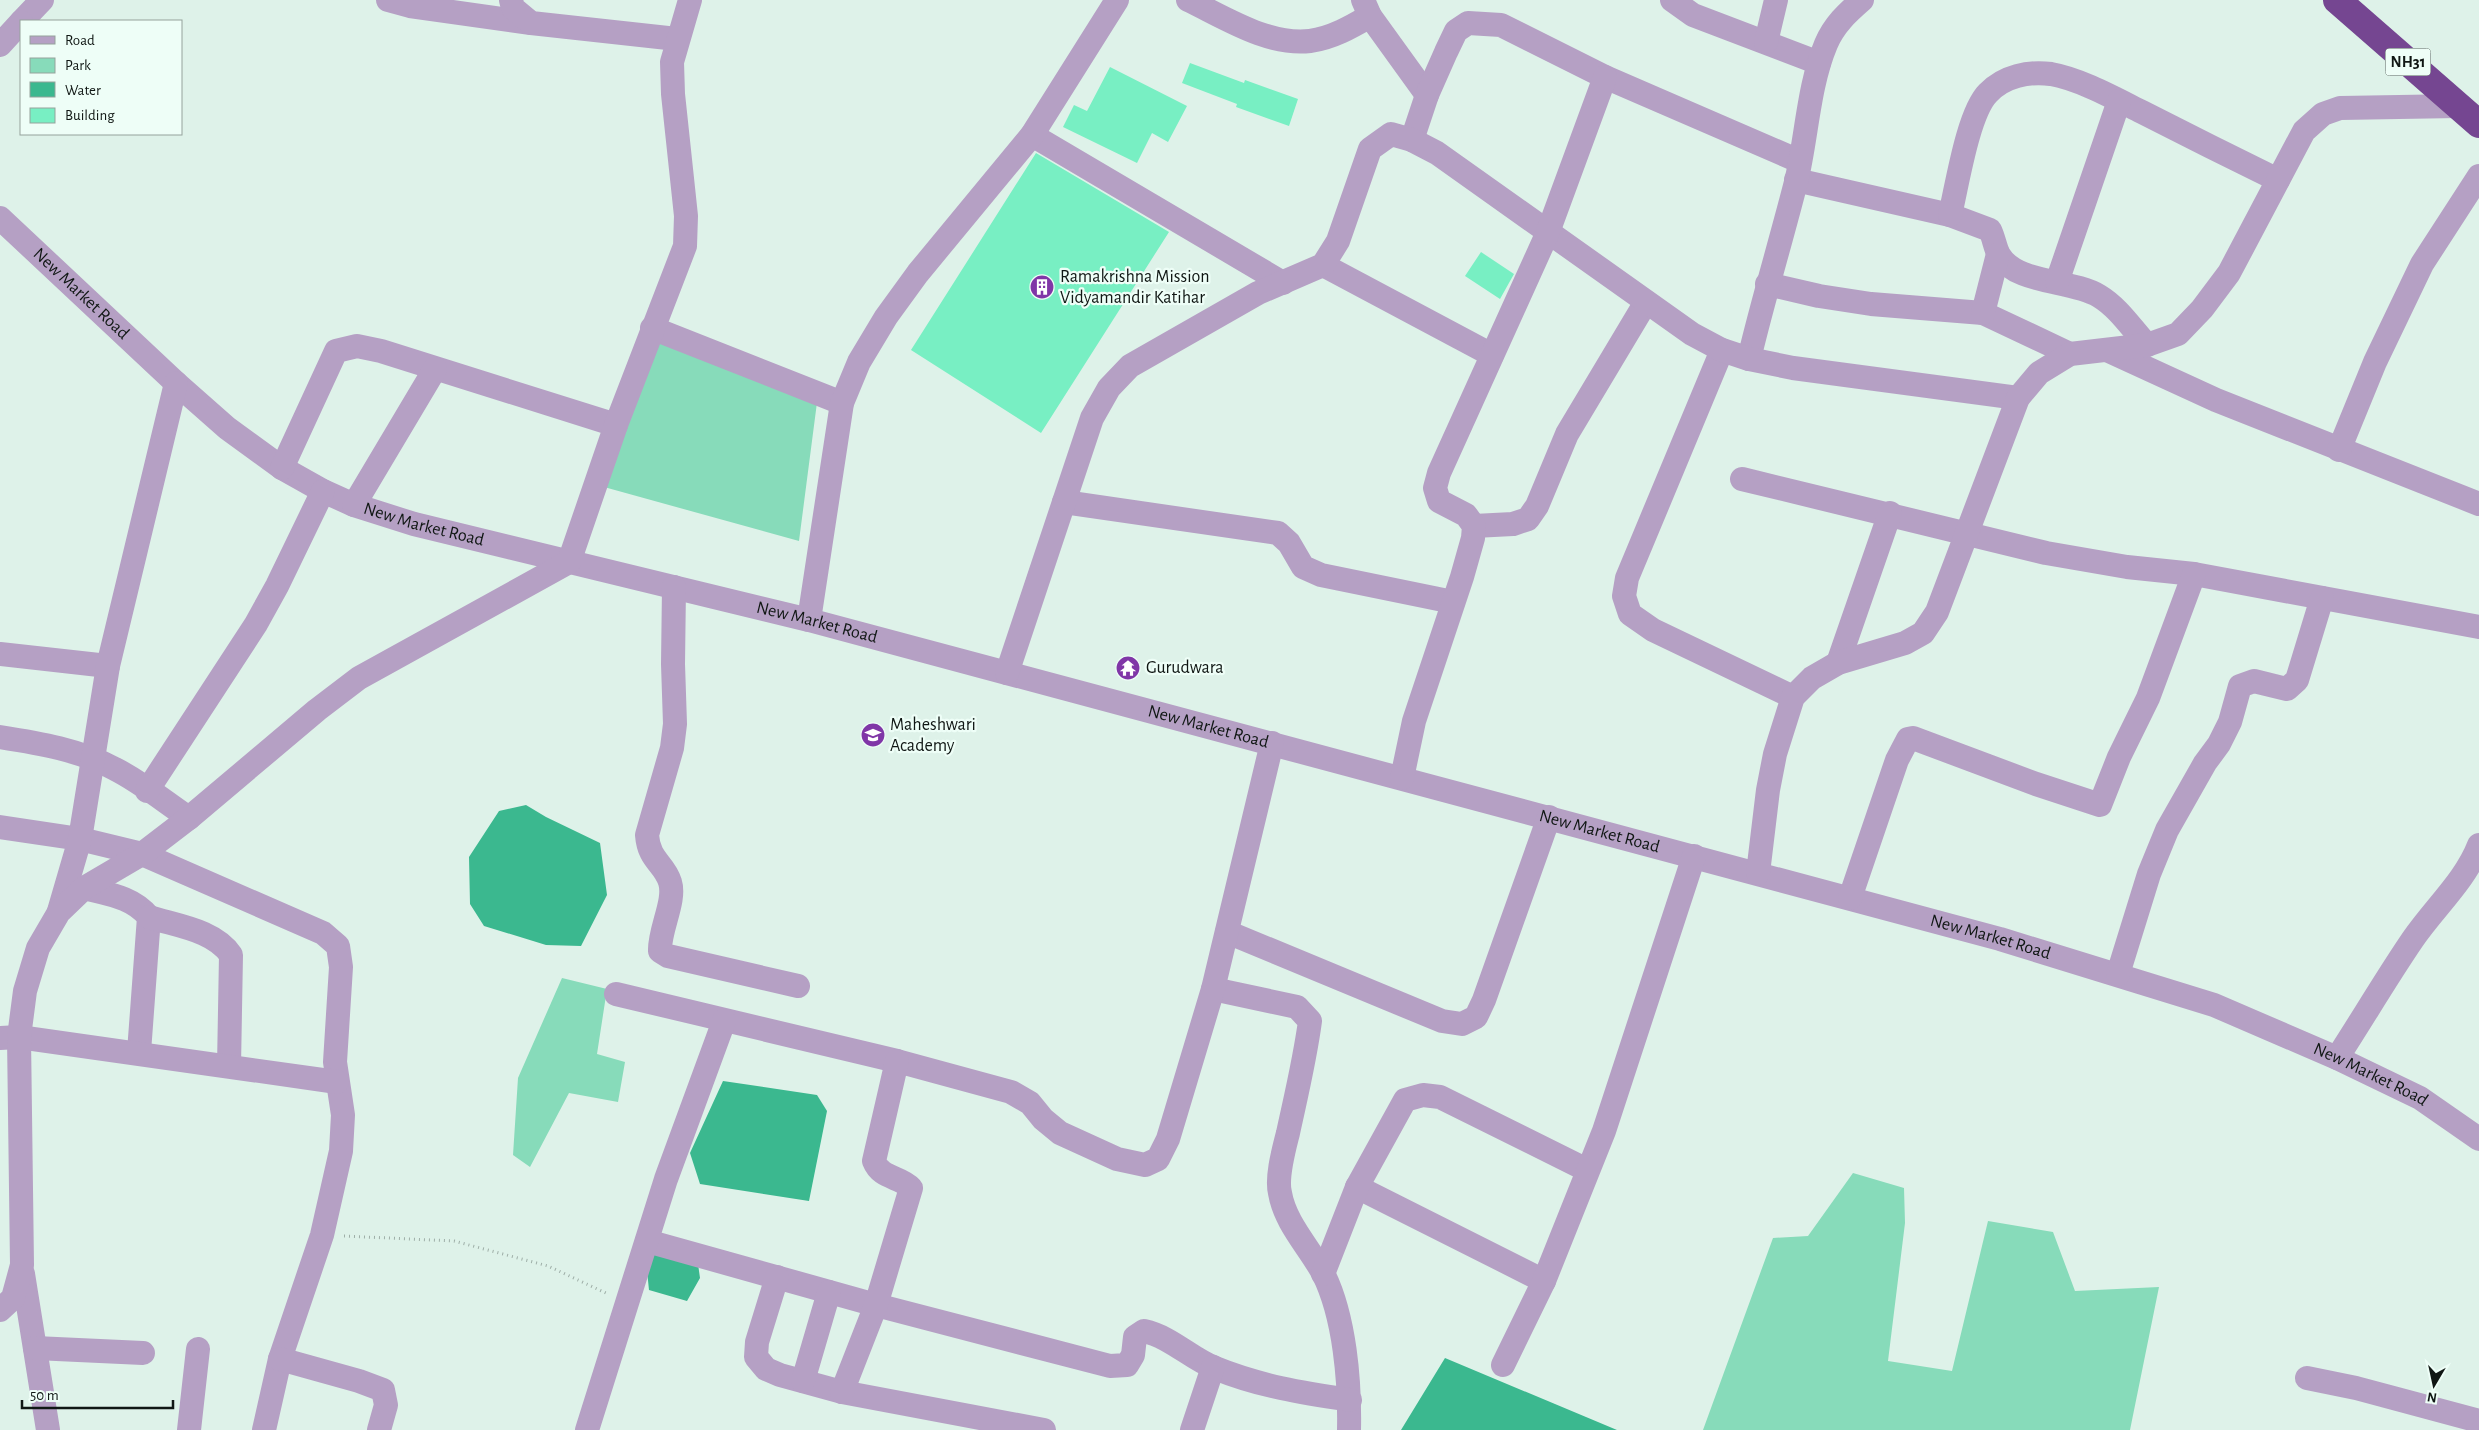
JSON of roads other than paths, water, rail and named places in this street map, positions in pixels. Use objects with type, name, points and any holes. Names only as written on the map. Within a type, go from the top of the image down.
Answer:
[{"type":"highway","name":"NH31","points":[[2337,0],[2479,124]]},
{"type":"street","points":[[24,20],[42,0]]},
{"type":"street","points":[[388,0],[410,6],[531,24],[677,39]]},
{"type":"street","points":[[511,0],[513,8],[531,24]]},
{"type":"street","points":[[59,912],[84,888],[142,854],[189,818],[317,710],[359,678],[569,562],[616,425],[685,246],[686,216],[673,94],[672,62],[677,39],[690,0]]},
{"type":"street","points":[[809,620],[842,403],[859,362],[886,317],[918,273],[1032,135],[1117,0]]},
{"type":"street","points":[[1188,0],[1260,34],[1281,40],[1309,41],[1336,35],[1367,8],[1427,95]]},
{"type":"street","points":[[1672,0],[1693,15],[1819,63]]},
{"type":"street","points":[[1766,42],[1776,0]]},
{"type":"street","points":[[1749,359],[1798,170],[1819,63],[1827,42],[1842,18],[1862,0]]},
{"type":"street","points":[[1412,140],[1427,95],[1456,31],[1468,23],[1501,25],[1798,170],[1950,215],[1990,230],[1998,254],[2008,266],[2024,274],[2077,287],[2099,296],[2116,309],[2147,345]]},
{"type":"street","points":[[0,45],[20,24]]},
{"type":"street","points":[[1950,215],[1974,117],[1987,93],[2012,77],[2029,73],[2051,74],[2066,78],[2119,101],[2278,180]]},
{"type":"street","points":[[1402,778],[1414,721],[1454,602],[1473,538],[1474,526],[1466,515],[1439,501],[1435,488],[1439,473],[1548,232],[1605,77]]},
{"type":"street","points":[[2057,282],[2119,101]]},
{"type":"street","points":[[1758,874],[1771,772],[1784,722],[1793,697],[1812,678],[1838,663],[1905,644],[1923,633],[1937,612],[2018,398],[2039,373],[2070,354],[2147,345],[2178,334],[2202,309],[2229,273],[2304,131],[2323,114],[2340,108],[2458,106]]},
{"type":"street","points":[[1007,673],[1092,418],[1109,388],[1130,366],[1258,293],[1323,266],[1338,241],[1370,149],[1390,134],[1412,140],[1437,153],[1692,334],[1722,350],[1749,359],[1793,368],[2018,398]]},
{"type":"street","points":[[1032,135],[1283,283]]},
{"type":"street","points":[[2340,450],[2375,362],[2422,264],[2479,176]]},
{"type":"street","name":"New Market Road","points":[[0,218],[176,383],[227,428],[282,468],[323,491],[354,505],[414,524],[809,620],[2000,938],[2214,1005],[2337,1058],[2420,1098],[2479,1139]]},
{"type":"street","points":[[1983,313],[1998,254]]},
{"type":"street","points":[[1323,266],[1492,355]]},
{"type":"street","points":[[1767,284],[1819,296],[1871,304],[1983,313],[2070,354]]},
{"type":"street","points":[[1474,526],[1513,524],[1528,519],[1536,506],[1567,434],[1646,302]]},
{"type":"street","points":[[652,328],[842,403]]},
{"type":"street","points":[[282,468],[336,351],[357,346],[616,425]]},
{"type":"street","points":[[1722,350],[1627,578],[1624,596],[1630,614],[1653,630],[1793,697]]},
{"type":"street","points":[[2107,350],[2216,400],[2479,504]]},
{"type":"street","points":[[354,505],[435,369]]},
{"type":"street","points":[[48,1430],[22,1265],[10,1037],[38,948],[59,912],[80,839],[108,666],[176,383]]},
{"type":"street","points":[[1742,479],[1890,513],[1967,535],[2046,553],[2194,574],[2479,628]]},
{"type":"street","points":[[148,790],[256,624],[277,586],[323,491]]},
{"type":"street","points":[[1064,502],[1278,532],[1289,542],[1303,567],[1321,575],[1454,602]]},
{"type":"street","points":[[1838,663],[1890,513]]},
{"type":"street","points":[[1850,898],[1897,760],[1908,739],[1913,738],[2036,784],[2100,805],[2119,757],[2148,698],[2194,574]]},
{"type":"street","points":[[674,587],[673,664],[675,724],[672,748],[648,835],[648,848],[670,882],[671,895],[660,942],[660,951],[668,956],[798,986]]},
{"type":"street","points":[[2118,974],[2150,874],[2168,830],[2204,763],[2219,744],[2230,722],[2240,686],[2254,681],[2287,690],[2297,680],[2322,598]]},
{"type":"street","points":[[0,654],[108,666]]},
{"type":"street","points":[[0,737],[40,743],[93,759],[116,769],[189,818]]},
{"type":"street","points":[[616,994],[898,1061],[1011,1092],[1030,1103],[1043,1119],[1060,1133],[1117,1159],[1145,1165],[1158,1159],[1168,1139],[1213,990],[1272,743]]},
{"type":"street","points":[[1227,932],[1442,1021],[1462,1024],[1476,1017],[1484,1000],[1549,817]]},
{"type":"street","points":[[0,827],[80,839],[142,854],[323,933],[338,946],[341,967],[335,1062],[343,1115],[341,1151],[322,1235],[280,1359],[264,1430]]},
{"type":"street","points":[[2337,1058],[2414,938],[2452,891],[2474,859],[2479,845]]},
{"type":"street","points":[[1503,1364],[1544,1281],[1622,1079],[1694,856]]},
{"type":"street","points":[[84,888],[124,898],[141,907],[149,917],[208,935],[223,943],[231,956],[229,1066]]},
{"type":"street","points":[[139,1052],[149,917]]},
{"type":"street","points":[[1213,990],[1297,1007],[1310,1021],[1282,1160],[1279,1192],[1289,1218],[1323,1274],[1335,1308],[1343,1343],[1350,1400],[1349,1430]]},
{"type":"street","points":[[587,1430],[666,1179],[724,1021]]},
{"type":"street","points":[[10,1037],[139,1052],[337,1082]]},
{"type":"street","points":[[842,1392],[876,1305],[911,1188],[904,1181],[885,1175],[878,1169],[874,1161],[898,1061]]},
{"type":"street","points":[[1323,1274],[1356,1187],[1405,1100],[1423,1095],[1440,1097],[1587,1170]]},
{"type":"street","points":[[1356,1187],[1544,1281]]},
{"type":"street","points":[[647,1241],[876,1305],[1110,1366],[1127,1365],[1133,1355],[1135,1337],[1144,1331],[1159,1334],[1213,1367],[1258,1383],[1350,1400]]},
{"type":"street","points":[[0,1310],[13,1298],[22,1265]]},
{"type":"street","points":[[777,1277],[757,1342],[756,1357],[766,1369],[842,1392],[1044,1430]]},
{"type":"street","points":[[803,1381],[829,1292]]},
{"type":"street","points":[[35,1348],[143,1353]]},
{"type":"street","points":[[189,1430],[198,1349]]},
{"type":"street","points":[[280,1359],[360,1381],[383,1390],[386,1405],[379,1430]]},
{"type":"street","points":[[1192,1430],[1213,1367]]},
{"type":"street","points":[[2307,1378],[2356,1388],[2479,1421]]},
{"type":"water","points":[[526,805],[546,817],[600,843],[607,895],[581,946],[546,945],[484,926],[470,904],[469,857],[499,811]]},
{"type":"water","points":[[723,1081],[817,1095],[827,1111],[809,1201],[700,1184],[690,1153]]},
{"type":"water","points":[[665,1246],[698,1264],[700,1278],[687,1301],[649,1290],[646,1261]]},
{"type":"water","points":[[1445,1358],[1617,1430],[1401,1430]]},
{"type":"place","name":"Ramakrishna Mission Vidyamandir Katihar","points":[[1042,287]]},
{"type":"place","name":"Gurudwara","points":[[1128,668]]},
{"type":"place","name":"Maheshwari Academy","points":[[873,735]]}]
